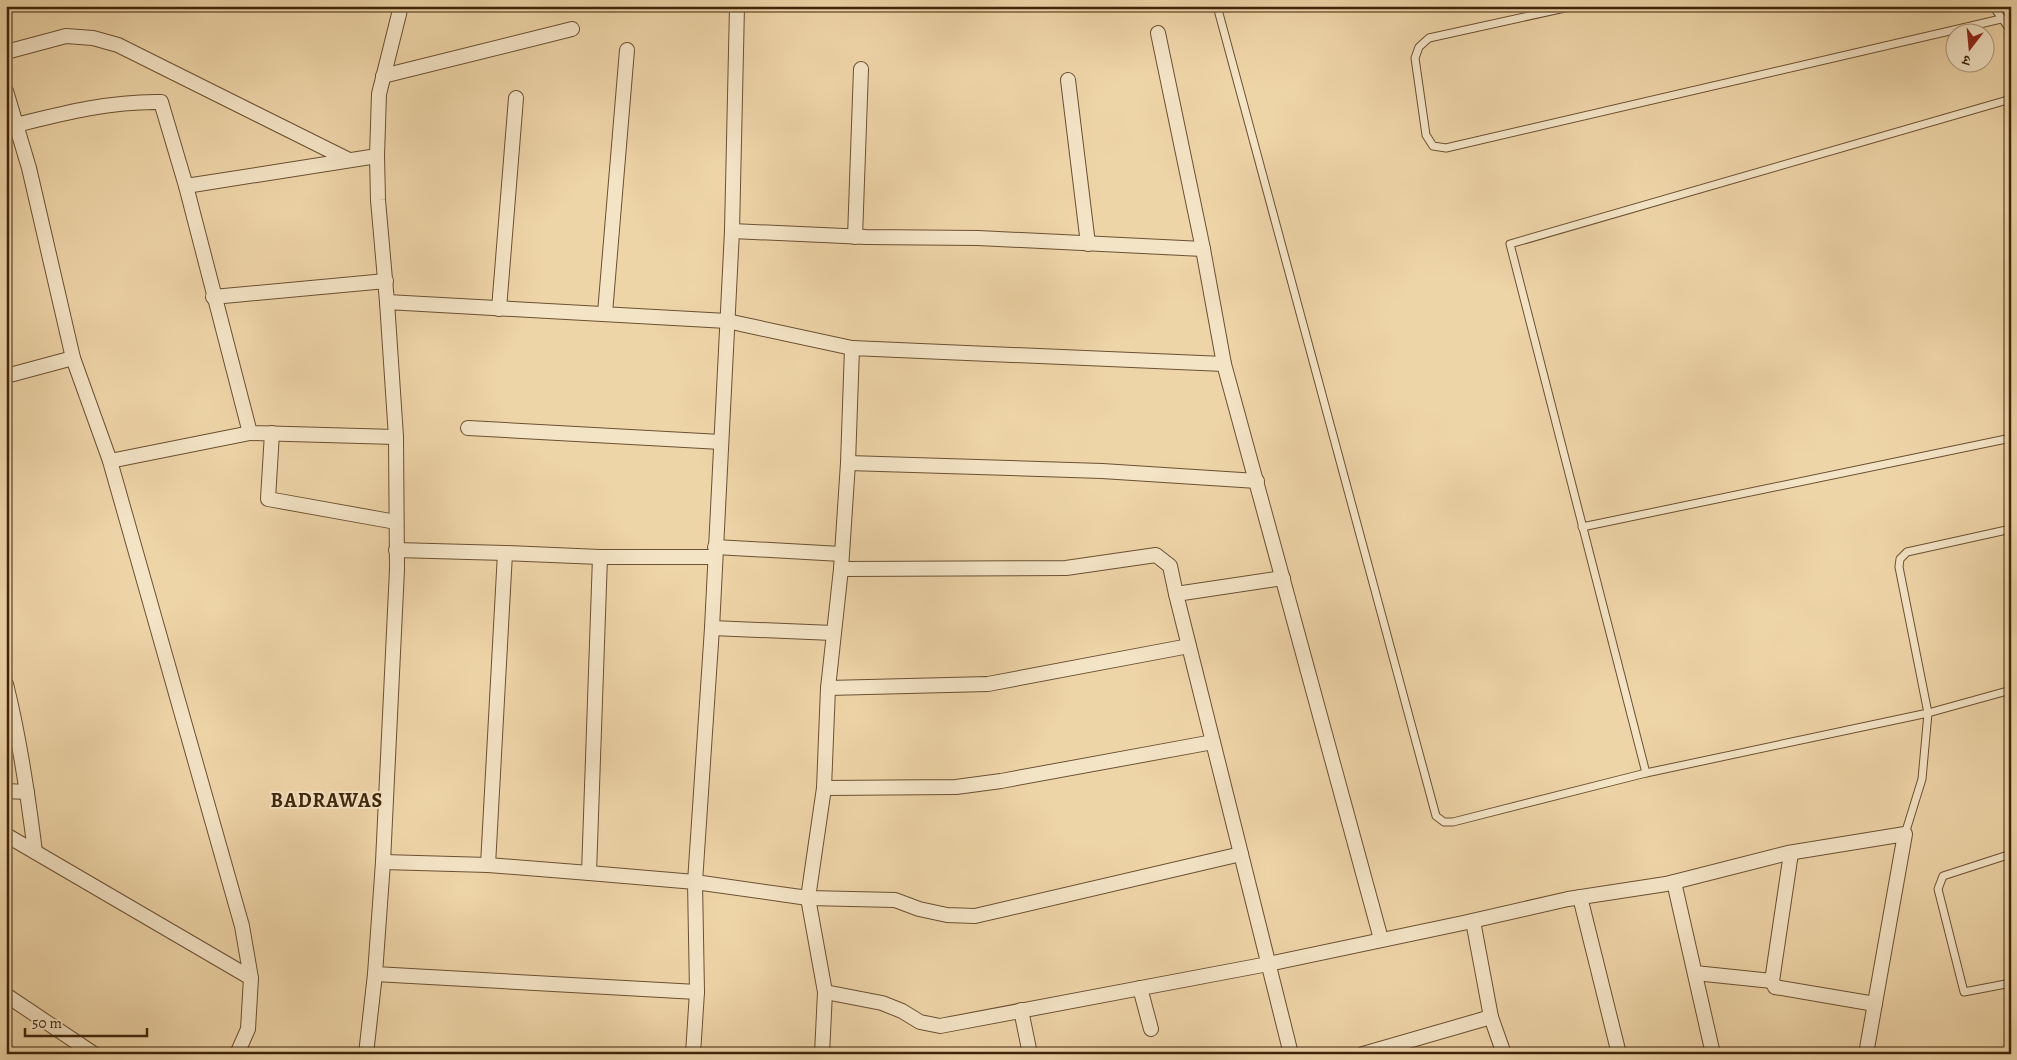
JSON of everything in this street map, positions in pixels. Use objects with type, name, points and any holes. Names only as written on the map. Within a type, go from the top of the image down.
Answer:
[{"type":"street","points":[[366,1054],[375,974],[383,862],[397,569],[396,437],[386,282],[378,200],[379,94],[401,6]]},
{"type":"street","points":[[693,1054],[697,992],[695,882],[712,628],[714,552],[732,231],[737,6]]},
{"type":"street","points":[[383,76],[572,29]]},
{"type":"street","points":[[1158,33],[1203,249],[1224,364],[1381,939]]},
{"type":"street","points":[[6,52],[66,36],[94,38],[118,45],[349,160]]},
{"type":"street","points":[[605,313],[627,50]]},
{"type":"street","points":[[855,236],[861,69]]},
{"type":"street","points":[[1068,80],[1088,244]]},
{"type":"street","points":[[6,91],[29,168],[73,358],[110,461],[242,926],[251,978],[248,1029],[237,1054]]},
{"type":"street","points":[[499,309],[516,98]]},
{"type":"street","points":[[16,125],[76,110],[144,102],[161,102],[186,186],[250,433]]},
{"type":"street","points":[[186,186],[377,156]]},
{"type":"street","points":[[732,231],[978,238],[1203,249]]},
{"type":"street","points":[[214,297],[386,282]]},
{"type":"street","points":[[387,302],[727,321],[852,348],[1224,364]]},
{"type":"street","points":[[822,1054],[825,992],[808,898],[824,788],[832,633],[840,569],[848,463],[852,348]]},
{"type":"street","points":[[6,376],[73,358]]},
{"type":"street","points":[[468,428],[721,442]]},
{"type":"street","points":[[110,461],[250,433],[396,437]]},
{"type":"street","points":[[272,433],[268,499],[396,522]]},
{"type":"street","points":[[848,463],[1102,471],[1257,481]]},
{"type":"street","points":[[396,550],[600,557],[714,552],[841,554]]},
{"type":"street","points":[[488,866],[505,553]]},
{"type":"street","points":[[840,569],[1066,568],[1156,555],[1170,566],[1290,1054]]},
{"type":"street","points":[[590,873],[600,557]]},
{"type":"street","points":[[1176,594],[1283,578]]},
{"type":"street","points":[[712,628],[832,633]]},
{"type":"street","points":[[828,688],[988,684],[1189,646]]},
{"type":"street","points":[[7,688],[16,724],[35,852]]},
{"type":"street","points":[[824,788],[956,787],[1001,782],[1213,742]]},
{"type":"street","points":[[6,792],[27,792]]},
{"type":"street","points":[[825,992],[882,1003],[902,1011],[920,1022],[940,1026],[1268,964],[1580,897],[1674,882],[1791,853],[1905,834],[1866,1054]]},
{"type":"street","points":[[6,835],[251,978]]},
{"type":"street","points":[[1791,853],[1772,981],[1775,987],[1875,1004]]},
{"type":"street","points":[[383,862],[488,866],[590,873],[695,882],[808,898],[895,900],[919,909],[947,915],[975,916],[1241,854]]},
{"type":"street","points":[[1674,882],[1713,1054]]},
{"type":"street","points":[[1580,897],[1619,1054]]},
{"type":"street","points":[[1473,921],[1491,1017],[1504,1054]]},
{"type":"street","points":[[1695,973],[1772,981]]},
{"type":"street","points":[[375,974],[697,992]]},
{"type":"street","points":[[1140,988],[1151,1029]]},
{"type":"street","points":[[6,995],[94,1054]]},
{"type":"street","points":[[1021,1010],[1030,1054]]},
{"type":"street","points":[[1363,1054],[1491,1017]]},
{"type":"lane","points":[[1217,6],[1436,816],[1444,822],[1453,822],[1646,773],[1928,713],[2011,690]]},
{"type":"lane","points":[[1574,6],[1429,38],[1420,47],[1414,58],[1426,135],[1433,146],[1446,148],[2001,19]]},
{"type":"lane","points":[[1993,6],[2011,31]]},
{"type":"lane","points":[[1646,773],[1510,244],[2011,99]]},
{"type":"lane","points":[[1582,528],[2011,438]]},
{"type":"lane","points":[[1905,834],[1922,779],[1928,713],[1899,567],[1900,559],[1907,552],[2011,528]]},
{"type":"lane","points":[[2011,854],[1943,876],[1938,889],[1964,992],[2011,983]]},
{"type":"district","name":"BADRAWAS","points":[[327,800]]}]
